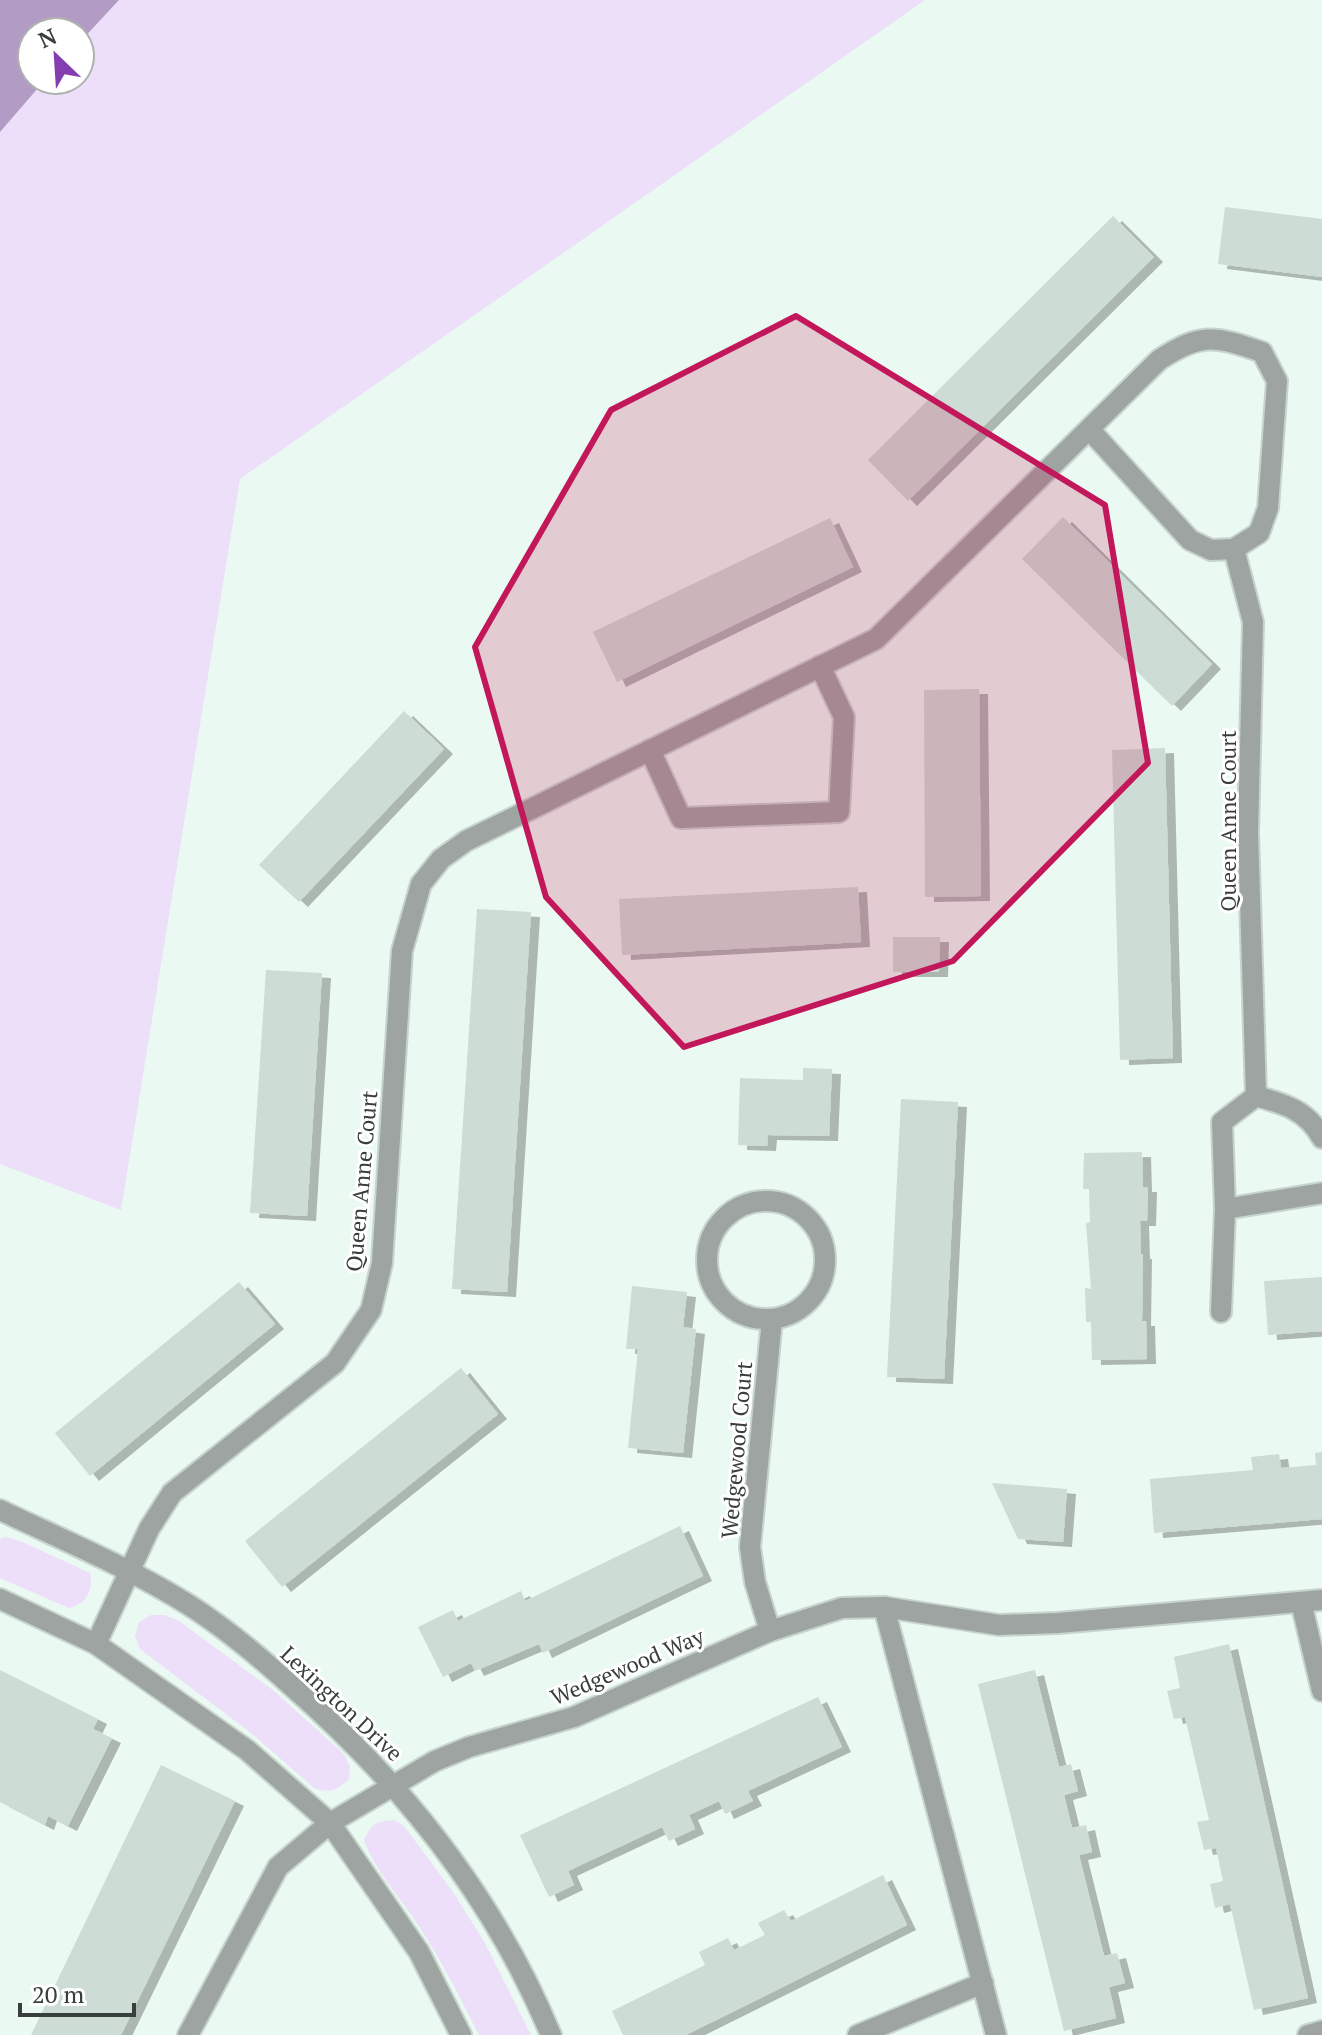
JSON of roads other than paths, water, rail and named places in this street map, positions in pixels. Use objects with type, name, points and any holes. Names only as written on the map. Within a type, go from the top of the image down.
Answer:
[{"type":"street","name":"Queen Anne Court","points":[[96,1644],[149,1529],[172,1493],[335,1363],[371,1310],[382,1263],[402,951],[421,884],[441,859],[466,841],[876,639],[1159,360],[1184,344],[1223,338],[1262,352],[1277,381],[1268,508],[1259,533],[1234,549],[1253,622],[1248,833],[1256,1096]]},
{"type":"street","points":[[1089,429],[1190,540],[1211,550],[1234,549]]},
{"type":"street","points":[[650,750],[681,818],[839,812],[844,717],[820,666]]},
{"type":"street","points":[[1221,1312],[1225,1209],[1222,1122],[1256,1096],[1280,1102],[1304,1114],[1315,1124],[1322,1138]]},
{"type":"street","points":[[1225,1209],[1322,1193]]},
{"type":"street","points":[[769,1200],[792,1206],[810,1219],[821,1238],[825,1259],[822,1281],[811,1299],[793,1313],[772,1319],[748,1316],[727,1305],[712,1285],[706,1262],[711,1238],[724,1218],[744,1205],[769,1200]]},
{"type":"street","name":"Wedgewood Court","points":[[770,1631],[755,1582],[750,1547],[772,1319]]},
{"type":"street","name":"Lexington Drive","points":[[0,1510],[128,1571],[189,1605],[271,1667],[338,1726],[395,1786],[450,1855],[498,1928],[551,2035]]},
{"type":"street","points":[[0,1599],[96,1644],[247,1750],[330,1823],[419,1952],[461,2035]]},
{"type":"street","name":"Wedgewood Way","points":[[188,2035],[278,1867],[330,1823],[435,1761],[469,1747],[574,1717],[770,1631],[842,1608],[884,1607],[999,1625],[1058,1623],[1312,1601],[1322,1691]]},
{"type":"street","points":[[884,1607],[996,2035]]},
{"type":"street","points":[[858,2035],[983,1983]]},
{"type":"street","points":[[1308,2035],[1322,2031]]}]
